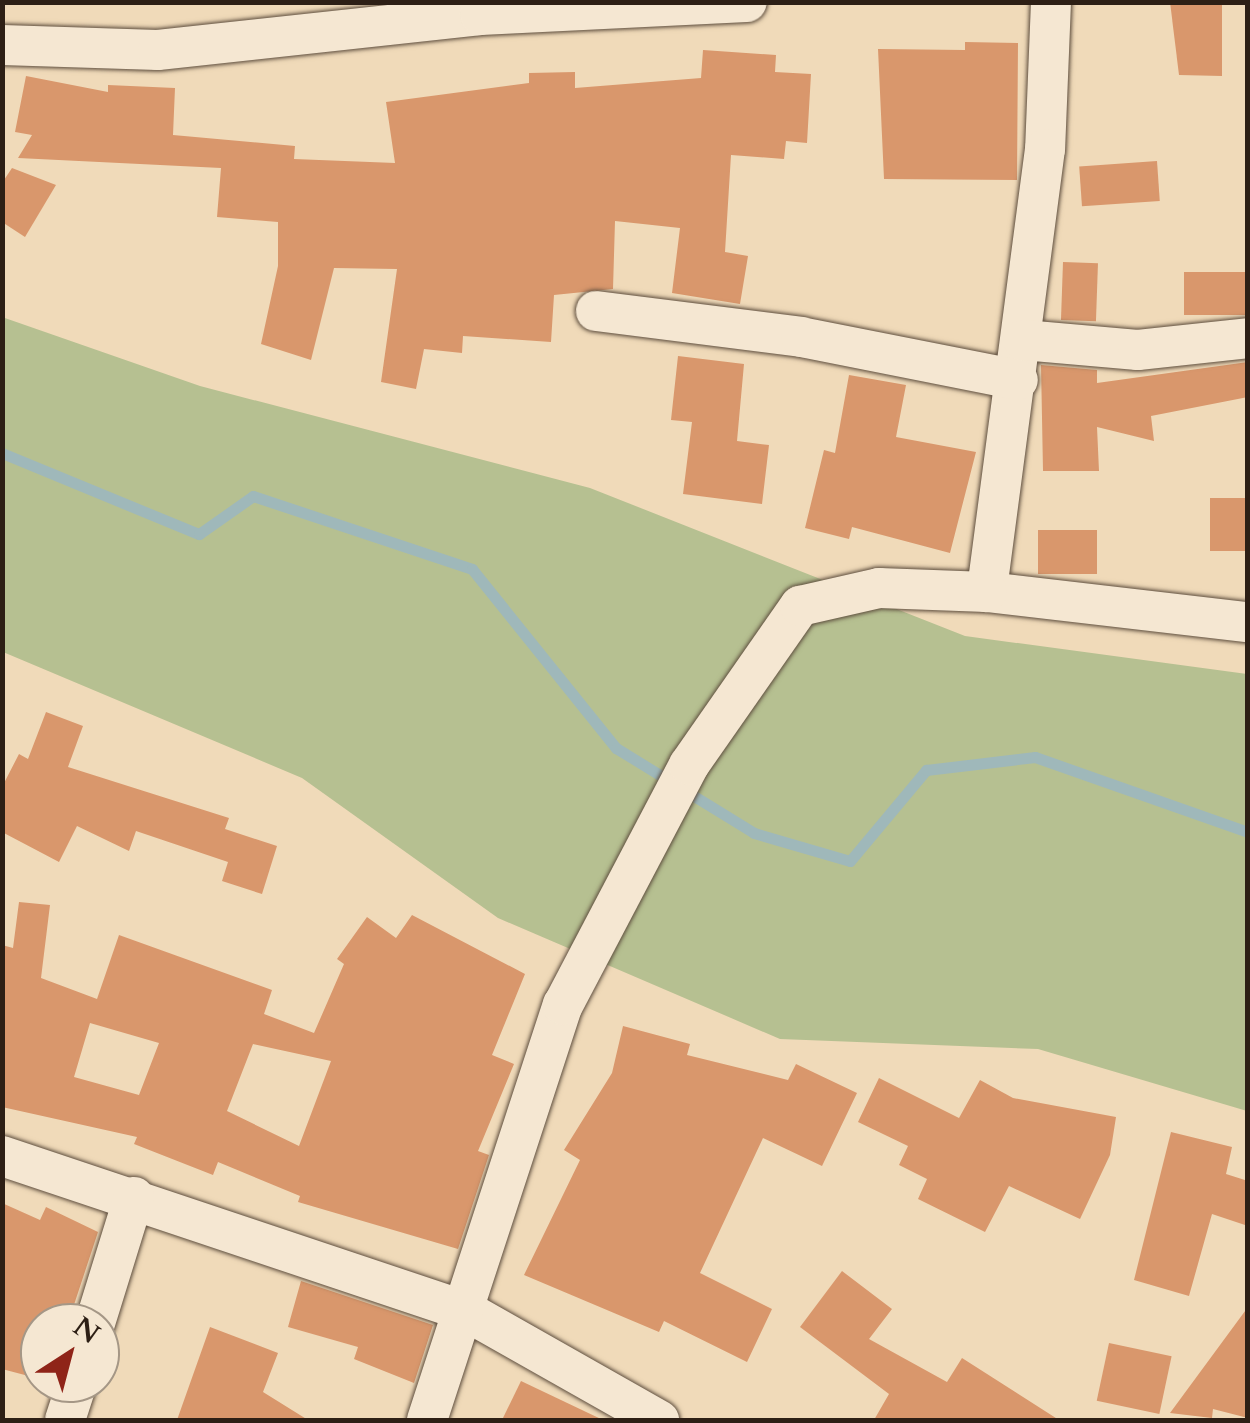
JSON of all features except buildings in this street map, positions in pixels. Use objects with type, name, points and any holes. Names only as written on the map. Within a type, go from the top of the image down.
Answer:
[{"type":"street","points":[[2,44],[158,50],[480,15],[747,2]]},
{"type":"street","points":[[987,592],[1018,380],[1045,148],[1050,2]]},
{"type":"street","points":[[596,311],[801,337],[1018,380]]},
{"type":"street","points":[[1023,340],[1138,350],[1248,338]]},
{"type":"street","points":[[427,1420],[466,1311],[562,1005],[689,765],[800,606],[879,588],[987,592],[1248,622]]},
{"type":"street","points":[[2,1156],[466,1311],[659,1420]]},
{"type":"street","points":[[101,1303],[134,1197]]},
{"type":"green space","points":[[2,317],[200,386],[590,488],[965,636],[1247,674],[1247,1111],[1038,1049],[780,1039],[498,918],[302,778],[3,652]]},
{"type":"waterway","points":[[2,453],[199,534],[253,496],[472,569],[616,748],[754,833],[850,861],[926,770],[1035,757],[1248,832]]}]
